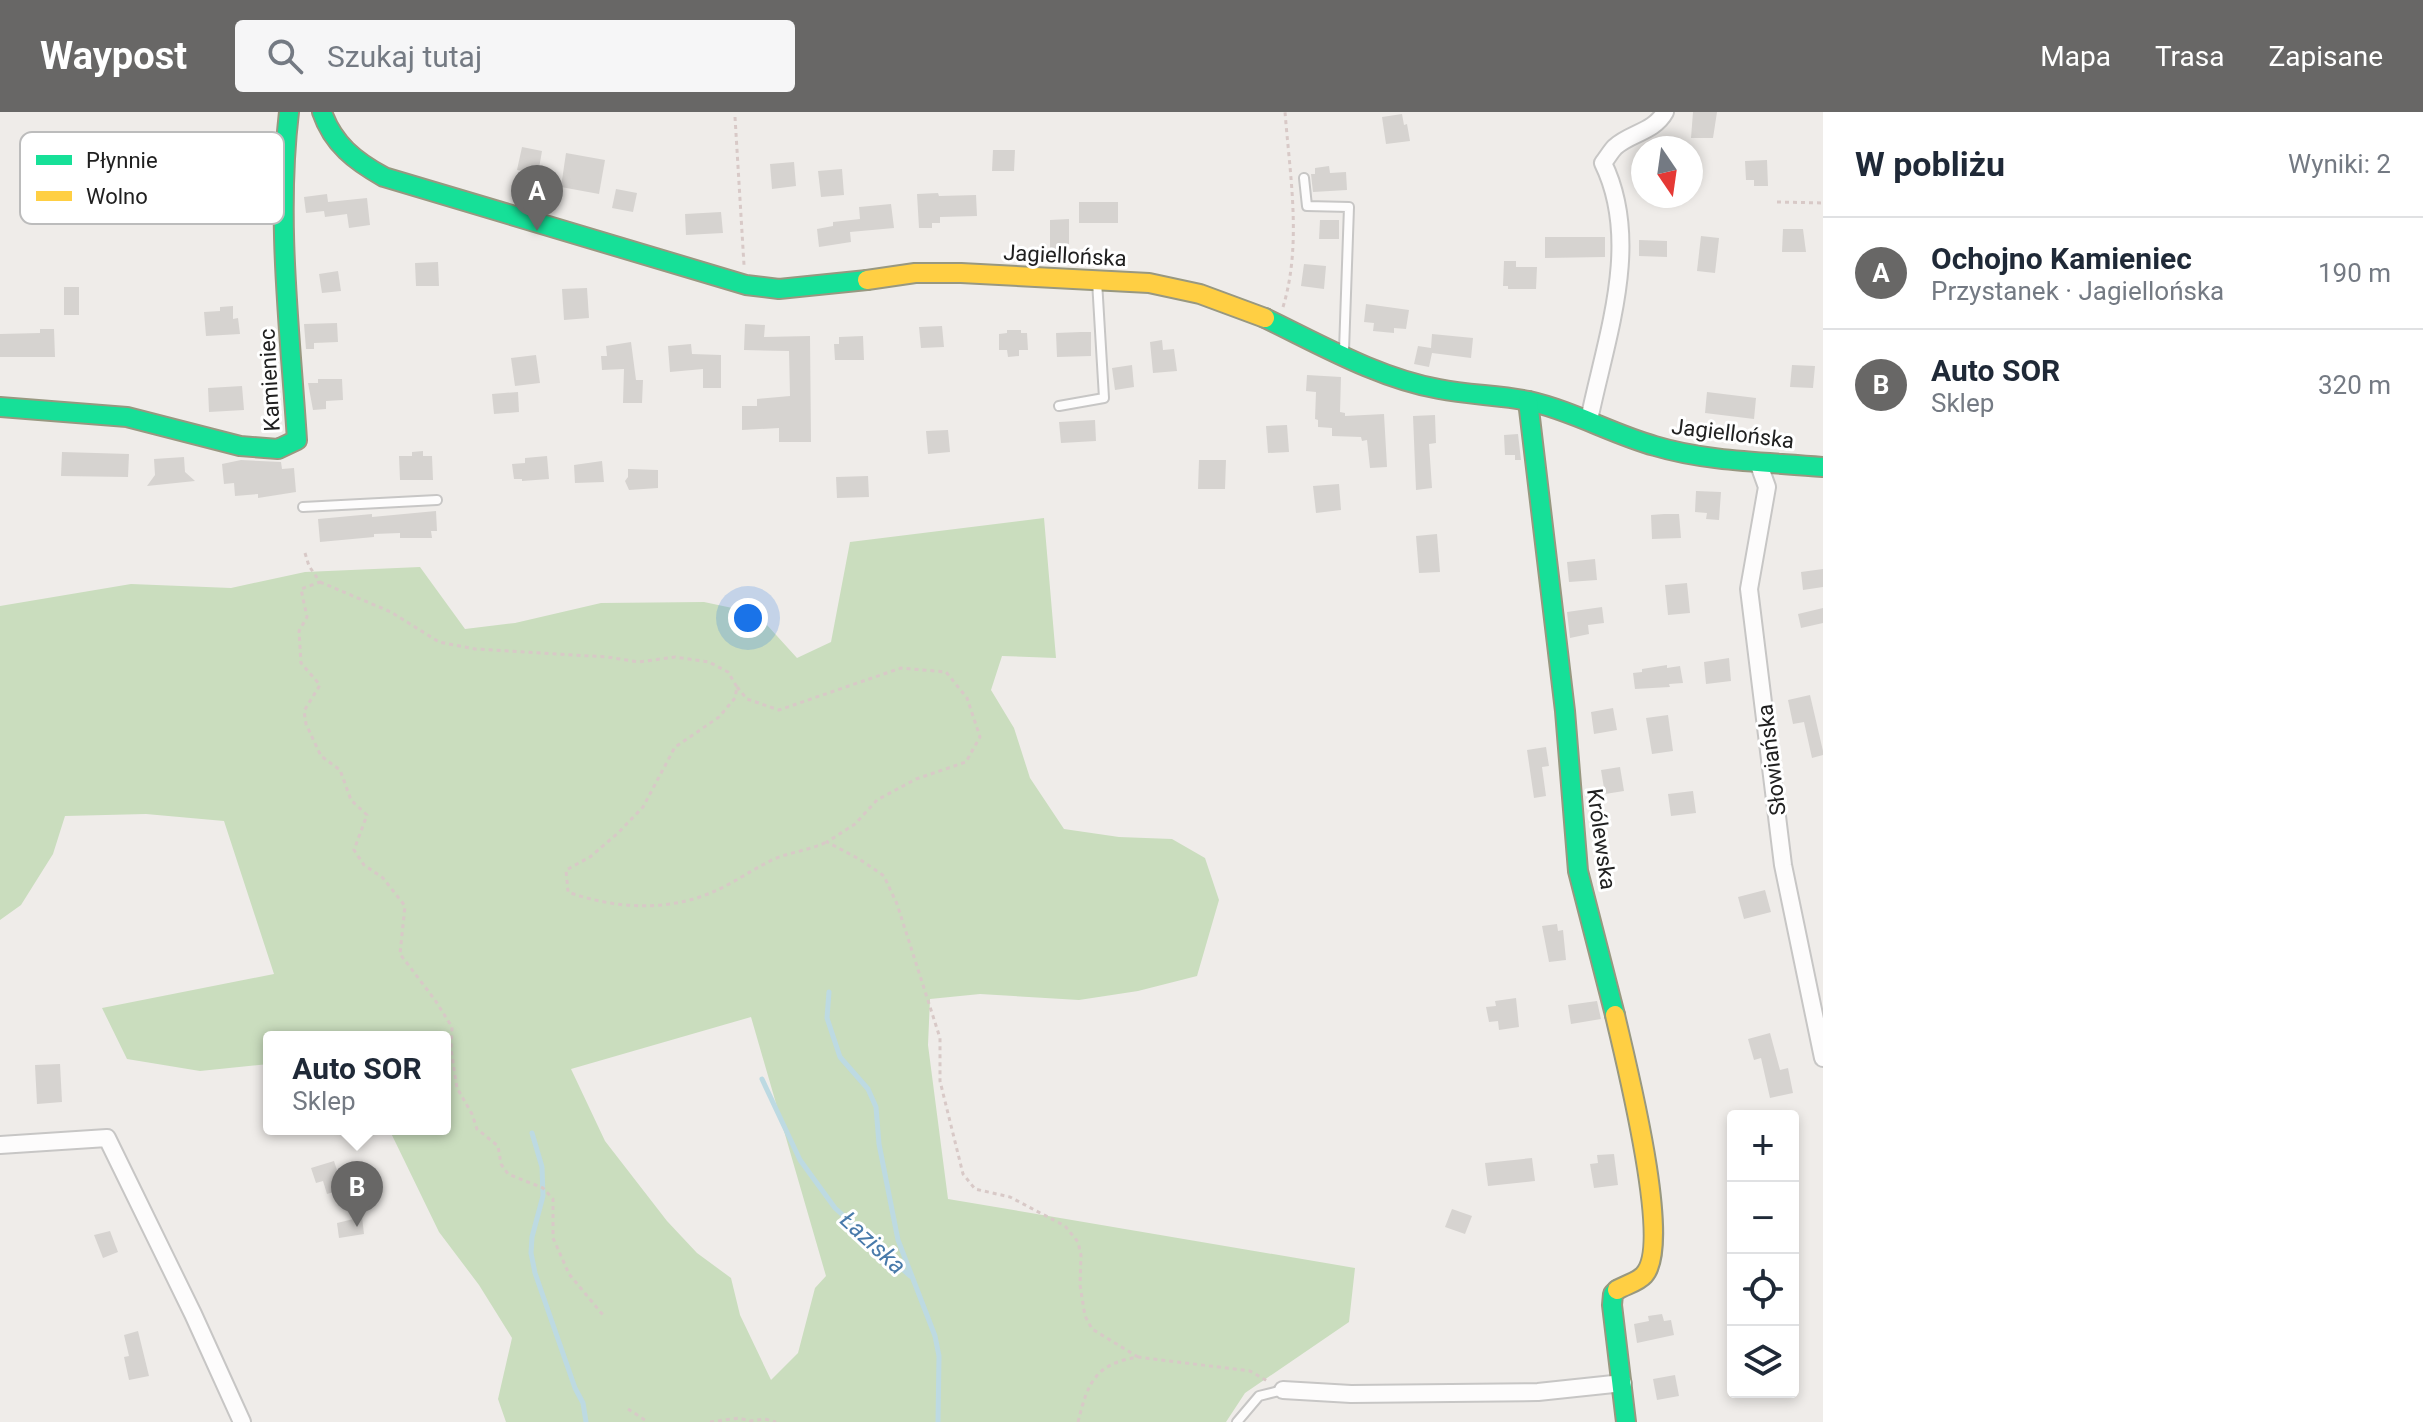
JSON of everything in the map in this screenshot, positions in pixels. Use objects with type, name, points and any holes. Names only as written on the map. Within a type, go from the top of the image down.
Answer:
[{"type":"street","name":"Kamieniec","points":[[284,154],[289,112]]},
{"type":"street","name":"Jagiellońska","points":[[322,112],[333,137],[357,163],[384,177],[746,285],[779,289],[815,287],[930,273],[1149,283],[1200,294],[1251,311],[1344,356],[1437,389],[1528,401],[1589,420],[1653,446],[1694,455],[1823,467]]},
{"type":"street","points":[[1589,420],[1621,267],[1621,220],[1613,184],[1603,163],[1617,145],[1641,134],[1665,112]]},
{"type":"street","name":"Kamieniec","points":[[0,407],[127,417],[240,446],[278,449],[297,440],[284,224]]},
{"type":"street","name":"Królewska","points":[[1528,401],[1565,711],[1578,871],[1602,957],[1646,1156],[1654,1255],[1644,1276],[1613,1294],[1623,1383]]},
{"type":"street","name":"Słowiańska","points":[[1758,462],[1767,487],[1749,589],[1783,865],[1823,1058]]},
{"type":"street","points":[[0,1145],[107,1138],[242,1422]]},
{"type":"street","points":[[1283,1390],[1351,1394],[1538,1392],[1623,1383],[1626,1422]]},
{"type":"lane","points":[[1304,178],[1307,206],[1349,207],[1344,356]]},
{"type":"lane","points":[[1059,406],[1104,398],[1097,280]]},
{"type":"lane","points":[[303,507],[437,500]]},
{"type":"lane","points":[[1237,1422],[1259,1396],[1283,1390]]},
{"type":"path","points":[[1277,324],[1289,285],[1293,243],[1285,112]]},
{"type":"path","points":[[735,117],[746,285]]},
{"type":"path","points":[[1777,202],[1823,203]]},
{"type":"path","points":[[305,553],[309,566],[320,582],[391,612],[439,642],[475,649],[607,657],[639,662],[675,657],[709,662],[728,672],[747,699],[779,710],[901,668],[946,672],[967,698],[980,737],[966,762],[916,779],[877,800],[855,824],[827,842],[777,858],[708,894],[656,907],[598,902],[568,892],[566,870],[590,857],[635,816],[643,807],[675,747],[719,717],[735,698],[737,687]]},
{"type":"path","points":[[320,582],[301,589],[307,617],[299,631],[301,663],[320,685],[304,711],[306,724],[321,756],[340,770],[351,800],[367,815],[354,850],[364,865],[383,878],[405,906],[400,954],[452,1027],[451,1049],[457,1088],[477,1129],[498,1146],[501,1164],[508,1174],[543,1188],[553,1199],[553,1238],[569,1274],[603,1315]]},
{"type":"path","points":[[827,842],[884,876],[897,904],[940,1038],[940,1081],[963,1174],[975,1189],[1010,1197],[1065,1226],[1078,1242],[1080,1285],[1085,1316],[1092,1329],[1138,1357]]},
{"type":"path","points":[[1078,1422],[1082,1405],[1097,1373],[1121,1360],[1138,1357],[1250,1371],[1283,1390]]},
{"type":"path","points":[[628,1409],[648,1422]]},
{"type":"path","points":[[710,1422],[739,1418],[776,1422]]},
{"type":"green space","points":[[1044,518],[1056,658],[1002,656],[991,690],[1014,728],[1030,778],[1064,829],[1119,837],[1172,839],[1205,858],[1219,900],[1197,976],[1138,991],[1079,1000],[980,994],[930,999],[928,1045],[948,1199],[1355,1268],[1349,1322],[1245,1393],[1226,1422],[506,1422],[498,1399],[512,1338],[479,1285],[439,1232],[392,1135],[451,1135],[451,1031],[263,1031],[263,1065],[200,1071],[127,1059],[102,1008],[274,974],[224,821],[146,814],[65,816],[53,854],[21,905],[0,920],[0,606],[131,584],[231,588],[305,572],[420,567],[465,629],[515,623],[601,603],[704,602],[756,613],[797,658],[831,642],[850,542]],"holes":[[[751,1017],[826,1276],[815,1288],[798,1353],[771,1380],[740,1315],[731,1278],[697,1253],[667,1221],[605,1141],[571,1069]]]},
{"type":"building","points":[[1693,112],[1717,112],[1713,138],[1691,136]]},
{"type":"building","points":[[1402,114],[1410,141],[1386,144],[1382,117]]},
{"type":"building","points":[[522,147],[542,151],[538,174],[517,170]]},
{"type":"building","points":[[993,150],[1015,150],[1014,171],[992,171]]},
{"type":"building","points":[[566,153],[605,160],[599,194],[561,187]]},
{"type":"building","points":[[1767,160],[1768,186],[1754,186],[1754,180],[1746,180],[1745,161]]},
{"type":"building","points":[[794,162],[796,186],[772,189],[770,164]]},
{"type":"building","points":[[1329,166],[1330,173],[1346,172],[1347,190],[1313,192],[1311,174],[1315,174],[1315,168]]},
{"type":"building","points":[[842,169],[844,195],[821,197],[818,171]]},
{"type":"building","points":[[616,189],[637,193],[633,212],[612,208]]},
{"type":"building","points":[[938,193],[939,196],[976,195],[977,216],[940,217],[940,223],[932,223],[932,228],[919,228],[917,194]]},
{"type":"building","points":[[327,194],[328,202],[367,198],[370,225],[349,228],[347,214],[325,217],[324,211],[306,213],[304,197]]},
{"type":"building","points":[[1079,202],[1118,202],[1118,223],[1079,223]]},
{"type":"building","points":[[891,204],[894,228],[850,232],[851,242],[819,247],[817,229],[833,226],[833,222],[860,219],[859,207]]},
{"type":"building","points":[[721,212],[723,233],[686,235],[685,214]]},
{"type":"building","points":[[1069,219],[1069,249],[1050,250],[1050,220]]},
{"type":"building","points":[[1320,220],[1339,220],[1339,239],[1319,239]]},
{"type":"building","points":[[1783,229],[1803,229],[1806,252],[1782,252]]},
{"type":"building","points":[[1701,236],[1719,238],[1715,273],[1697,271]]},
{"type":"building","points":[[1545,237],[1605,237],[1605,257],[1545,258]]},
{"type":"building","points":[[1639,240],[1667,241],[1667,257],[1639,256]]},
{"type":"building","points":[[1504,261],[1516,261],[1516,267],[1537,267],[1536,289],[1508,289],[1508,286],[1503,286]]},
{"type":"building","points":[[438,262],[439,286],[416,286],[415,263]]},
{"type":"building","points":[[1304,264],[1326,266],[1324,289],[1301,286]]},
{"type":"building","points":[[338,271],[341,291],[322,293],[319,274]]},
{"type":"building","points":[[64,287],[79,287],[79,315],[64,315]]},
{"type":"building","points":[[587,288],[589,318],[564,320],[562,289]]},
{"type":"building","points":[[1366,304],[1409,310],[1406,329],[1394,328],[1394,333],[1373,331],[1374,323],[1364,322]]},
{"type":"building","points":[[233,306],[233,319],[238,318],[240,334],[206,336],[204,312]]},
{"type":"building","points":[[337,323],[338,342],[314,343],[314,349],[306,349],[304,324]]},
{"type":"building","points":[[745,324],[765,325],[764,337],[810,336],[811,442],[779,442],[779,428],[742,430],[742,406],[757,406],[757,399],[790,396],[789,351],[744,350]]},
{"type":"building","points":[[942,326],[944,347],[921,348],[919,327]]},
{"type":"building","points":[[40,329],[54,329],[55,357],[0,357],[0,334],[40,333]]},
{"type":"building","points":[[1007,330],[1027,333],[1028,350],[1019,350],[1019,356],[1008,357],[1007,350],[999,350],[999,334],[1007,333]]},
{"type":"building","points":[[1091,332],[1091,356],[1057,357],[1056,333]]},
{"type":"building","points":[[1432,334],[1473,338],[1471,358],[1432,353],[1429,367],[1414,364],[1418,346],[1431,348]]},
{"type":"building","points":[[863,336],[864,360],[835,360],[834,344],[839,344],[839,337]]},
{"type":"building","points":[[1162,340],[1163,350],[1174,349],[1177,371],[1153,373],[1150,342]]},
{"type":"building","points":[[631,342],[636,380],[643,380],[642,403],[623,403],[624,369],[602,370],[601,356],[607,356],[606,346]]},
{"type":"building","points":[[691,344],[692,354],[721,355],[721,388],[703,388],[703,369],[670,372],[668,346]]},
{"type":"building","points":[[536,355],[540,383],[515,386],[511,358]]},
{"type":"building","points":[[1132,365],[1134,387],[1115,390],[1112,368]]},
{"type":"building","points":[[1792,365],[1815,366],[1813,388],[1790,387]]},
{"type":"building","points":[[1307,375],[1341,377],[1340,412],[1345,416],[1384,414],[1387,467],[1370,468],[1367,440],[1332,436],[1332,428],[1318,427],[1318,420],[1315,419],[1316,392],[1306,391]]},
{"type":"building","points":[[318,379],[342,379],[343,400],[326,401],[326,409],[313,410],[308,383],[318,383]]},
{"type":"building","points":[[242,386],[244,410],[209,412],[208,388]]},
{"type":"building","points":[[518,392],[519,412],[494,414],[492,394]]},
{"type":"building","points":[[1707,392],[1756,398],[1754,419],[1705,413]]},
{"type":"building","points":[[1435,415],[1436,443],[1429,444],[1432,488],[1416,490],[1413,416]]},
{"type":"building","points":[[1095,420],[1096,441],[1061,443],[1059,422]]},
{"type":"building","points":[[1287,425],[1289,452],[1268,453],[1266,426]]},
{"type":"building","points":[[948,430],[950,452],[928,454],[926,431]]},
{"type":"building","points":[[1518,434],[1521,460],[1515,460],[1515,455],[1505,455],[1504,435]]},
{"type":"building","points":[[423,451],[423,456],[432,456],[433,480],[400,480],[399,456],[412,456],[412,452]]},
{"type":"building","points":[[62,452],[129,454],[128,477],[61,476]]},
{"type":"building","points":[[547,456],[549,479],[514,479],[512,464],[525,463],[525,458]]},
{"type":"building","points":[[184,457],[185,472],[195,481],[147,486],[155,475],[154,459]]},
{"type":"building","points":[[241,460],[281,462],[282,469],[294,468],[296,492],[258,498],[258,494],[235,496],[234,483],[224,484],[222,464]]},
{"type":"building","points":[[1199,460],[1226,460],[1225,489],[1198,489]]},
{"type":"building","points":[[602,461],[604,482],[575,483],[574,465]]},
{"type":"building","points":[[628,469],[658,470],[658,488],[629,490],[625,481]]},
{"type":"building","points":[[868,476],[869,497],[837,498],[836,477]]},
{"type":"building","points":[[1339,484],[1341,510],[1316,513],[1313,486]]},
{"type":"building","points":[[1696,491],[1721,492],[1719,520],[1706,519],[1707,513],[1695,512]]},
{"type":"building","points":[[436,511],[437,531],[431,531],[432,538],[400,538],[400,533],[320,542],[318,519]]},
{"type":"building","points":[[1679,514],[1681,538],[1652,539],[1651,515]]},
{"type":"building","points":[[1437,534],[1440,572],[1419,573],[1416,536]]},
{"type":"building","points":[[1595,559],[1597,580],[1569,582],[1567,562]]},
{"type":"building","points":[[1823,569],[1823,587],[1803,590],[1801,572]]},
{"type":"building","points":[[1687,583],[1690,613],[1668,615],[1665,585]]},
{"type":"building","points":[[1602,607],[1604,623],[1588,625],[1589,634],[1570,638],[1567,612]]},
{"type":"building","points":[[1823,608],[1823,623],[1801,628],[1798,614]]},
{"type":"building","points":[[1729,658],[1731,681],[1706,684],[1704,662]]},
{"type":"building","points":[[1667,665],[1667,668],[1680,666],[1683,683],[1635,689],[1633,673]]},
{"type":"building","points":[[1810,695],[1823,751],[1823,755],[1812,758],[1804,722],[1793,724],[1788,700]]},
{"type":"building","points":[[1613,708],[1617,730],[1594,734],[1591,712]]},
{"type":"building","points":[[1668,715],[1673,751],[1652,754],[1646,718]]},
{"type":"building","points":[[1546,747],[1549,766],[1542,767],[1546,796],[1534,798],[1527,750]]},
{"type":"building","points":[[1620,767],[1624,791],[1605,794],[1601,770]]},
{"type":"building","points":[[1693,791],[1696,813],[1671,816],[1668,794]]},
{"type":"building","points":[[1765,890],[1771,912],[1744,919],[1738,897]]},
{"type":"building","points":[[1557,924],[1558,931],[1563,930],[1566,960],[1549,962],[1542,926]]},
{"type":"building","points":[[1516,998],[1519,1027],[1499,1030],[1498,1021],[1489,1022],[1486,1007],[1496,1006],[1495,1001]]},
{"type":"building","points":[[1597,1001],[1601,1019],[1571,1024],[1568,1005]]},
{"type":"building","points":[[1770,1033],[1780,1070],[1788,1068],[1793,1093],[1770,1098],[1761,1058],[1754,1060],[1748,1039]]},
{"type":"building","points":[[60,1064],[62,1102],[37,1104],[35,1065]]},
{"type":"building","points":[[1614,1154],[1618,1185],[1594,1188],[1590,1164],[1598,1163],[1597,1155]]},
{"type":"building","points":[[1532,1158],[1535,1181],[1488,1186],[1485,1163]]},
{"type":"building","points":[[334,1161],[340,1190],[327,1194],[323,1181],[316,1183],[311,1168]]},
{"type":"building","points":[[1452,1209],[1472,1216],[1465,1234],[1445,1227]]},
{"type":"building","points":[[362,1217],[364,1234],[339,1238],[337,1223]]},
{"type":"building","points":[[110,1231],[118,1252],[103,1258],[94,1235]]},
{"type":"building","points":[[1662,1314],[1664,1321],[1671,1320],[1674,1335],[1637,1343],[1634,1324],[1649,1321],[1648,1316]]},
{"type":"building","points":[[138,1331],[149,1376],[129,1380],[124,1357],[129,1356],[124,1335]]},
{"type":"building","points":[[1675,1375],[1679,1396],[1657,1400],[1653,1379]]},
{"type":"waterway","points":[[829,992],[827,1018],[840,1057],[868,1089],[876,1107],[879,1144],[898,1240],[935,1336],[939,1356],[938,1422]]},
{"type":"waterway","name":"Łaziska","points":[[762,1079],[800,1160],[835,1208],[910,1276]]},
{"type":"waterway","points":[[532,1133],[542,1167],[543,1196],[531,1253],[535,1273],[583,1403],[586,1422]]},
{"type":"traffic: fast","points":[[0,407],[127,417],[240,446],[278,449],[297,440],[284,235],[289,112]]},
{"type":"traffic: fast","points":[[322,112],[332,133],[346,150],[384,177],[746,285],[779,289],[867,280]]},
{"type":"traffic: fast","points":[[1265,318],[1350,360],[1416,384],[1529,401],[1675,451],[1738,461],[1823,467]]},
{"type":"traffic: fast","points":[[1528,401],[1565,711],[1578,871],[1615,1015]]},
{"type":"traffic: fast","points":[[1617,1290],[1613,1294],[1612,1305],[1626,1422]]},
{"type":"traffic: slow","points":[[867,280],[915,273],[961,273],[1149,283],[1200,294],[1265,318]]},
{"type":"traffic: slow","points":[[1615,1015],[1644,1150],[1653,1227],[1651,1257],[1644,1275],[1617,1290]]},
{"type":"place","name":"Ochojno Kamieniec","points":[[537,231]]},
{"type":"place","name":"Auto SOR","points":[[357,1227]]}]
